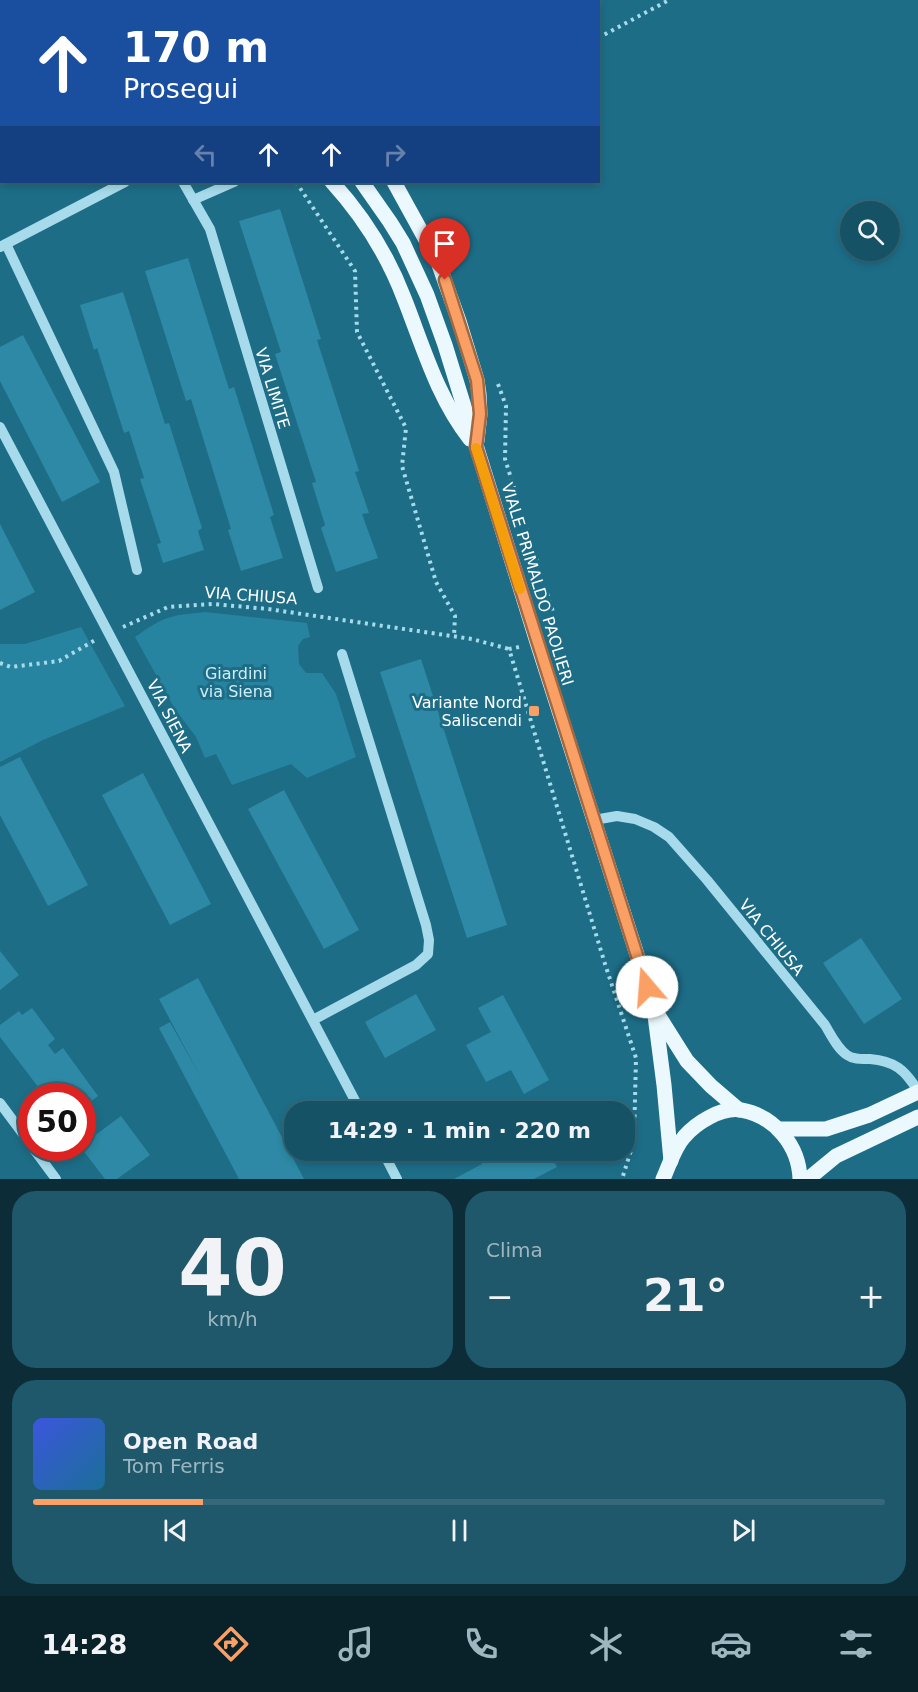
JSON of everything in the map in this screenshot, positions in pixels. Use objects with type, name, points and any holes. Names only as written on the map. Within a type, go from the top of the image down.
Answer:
[{"type":"main road","points":[[333,183],[374,238],[392,271],[404,296],[427,362],[459,425],[476,447]]},
{"type":"main road","name":"VIALE PRIMALDO PAOLIERI","points":[[363,183],[390,222],[416,270],[445,345],[654,1008],[671,1161]]},
{"type":"main road","points":[[395,183],[438,262],[459,321],[479,394],[480,414],[476,447]]},
{"type":"main road","name":"VIALE PRIMALDO PAOLIERI","points":[[654,1008],[687,1061],[711,1086],[739,1110],[760,1117],[789,1140],[798,1165],[800,1179]]},
{"type":"main road","points":[[778,1129],[826,1129],[869,1115],[918,1092]]},
{"type":"main road","name":"VIALE PRIMALDO PAOLIERI","points":[[663,1179],[682,1139],[694,1128],[716,1115],[739,1110]]},
{"type":"main road","points":[[808,1179],[836,1155],[918,1116]]},
{"type":"street","points":[[123,183],[3,245],[114,472],[137,570]]},
{"type":"street","name":"VIA LIMITE","points":[[184,183],[210,229],[318,588]]},
{"type":"street","points":[[193,200],[232,183]]},
{"type":"street","name":"VIA SIENA","points":[[0,427],[355,1101]]},
{"type":"street","points":[[313,1020],[416,965],[428,954],[429,947],[426,925],[342,654]]},
{"type":"street","name":"VIA CHIUSA","points":[[594,820],[617,816],[635,819],[654,827],[669,837],[707,880],[847,1055],[897,1065],[910,1078],[918,1092]]},
{"type":"street","points":[[0,1103],[18,1128]]},
{"type":"street","points":[[42,1161],[56,1179]]},
{"type":"street","points":[[387,1161],[396,1179]]},
{"type":"path","points":[[600,37],[669,0]]},
{"type":"path","points":[[297,183],[355,271],[357,332],[406,428],[402,466],[436,582],[455,616],[454,636]]},
{"type":"path","name":"VIA CHIUSA","points":[[0,663],[11,667],[59,661],[110,632],[168,608],[213,604],[268,609],[454,636],[509,649]]},
{"type":"green space","name":"Giardini via Siena","points":[[205,612],[307,623],[310,637],[303,639],[298,646],[299,664],[306,673],[322,673],[336,694],[356,757],[307,778],[291,764],[232,785],[216,754],[205,758],[196,737],[175,709],[135,637],[154,624],[170,617]]},
{"type":"green space","points":[[81,627],[125,706],[43,740],[0,762],[0,644],[25,644]]},
{"type":"building","points":[[280,209],[321,339],[317,340],[359,471],[355,472],[369,513],[362,514],[378,558],[336,572],[321,528],[325,525],[312,483],[316,482],[275,354],[281,352],[239,221]]},
{"type":"building","points":[[188,258],[229,389],[234,387],[274,515],[270,517],[283,558],[241,571],[228,530],[231,529],[191,399],[186,401],[145,271]]},
{"type":"building","points":[[123,292],[165,424],[169,423],[202,528],[198,531],[204,550],[163,563],[157,544],[161,543],[140,479],[144,478],[129,431],[124,433],[97,348],[94,350],[80,305]]},
{"type":"building","points":[[23,335],[100,482],[62,502],[0,381],[0,347]]},
{"type":"building","points":[[0,524],[35,592],[0,610]]},
{"type":"building","points":[[421,659],[507,925],[467,938],[380,672]]},
{"type":"building","points":[[20,757],[88,885],[48,906],[0,815],[0,767]]},
{"type":"building","points":[[143,773],[211,904],[170,925],[102,795]]},
{"type":"building","points":[[284,790],[359,930],[324,949],[248,809]]},
{"type":"building","points":[[861,938],[902,999],[864,1024],[823,963]]},
{"type":"building","points":[[0,951],[19,975],[0,990]]},
{"type":"building","points":[[198,978],[284,1141],[284,1161],[295,1161],[304,1179],[239,1179],[159,1028],[170,1022],[201,1078],[159,999]]},
{"type":"building","points":[[416,994],[436,1030],[385,1058],[365,1022]]},
{"type":"building","points":[[503,995],[549,1080],[524,1094],[511,1070],[486,1082],[466,1045],[491,1032],[478,1008]]},
{"type":"building","points":[[32,1008],[55,1039],[48,1045],[55,1054],[63,1048],[89,1083],[35,1083],[0,1037],[0,1025],[19,1011],[22,1015]]},
{"type":"building","points":[[121,1116],[150,1155],[117,1179],[105,1179],[91,1161],[96,1161],[96,1135]]},
{"type":"building","points":[[480,1161],[554,1161],[557,1167],[534,1179],[454,1179],[482,1164]]},
{"type":"slow traffic","points":[[476,448],[520,589]]},
{"type":"place","name":"Variante Nord Saliscendi","points":[[534,711]]},
{"type":"route","points":[[445,280],[477,380],[480,414],[476,447],[647,987]]}]
